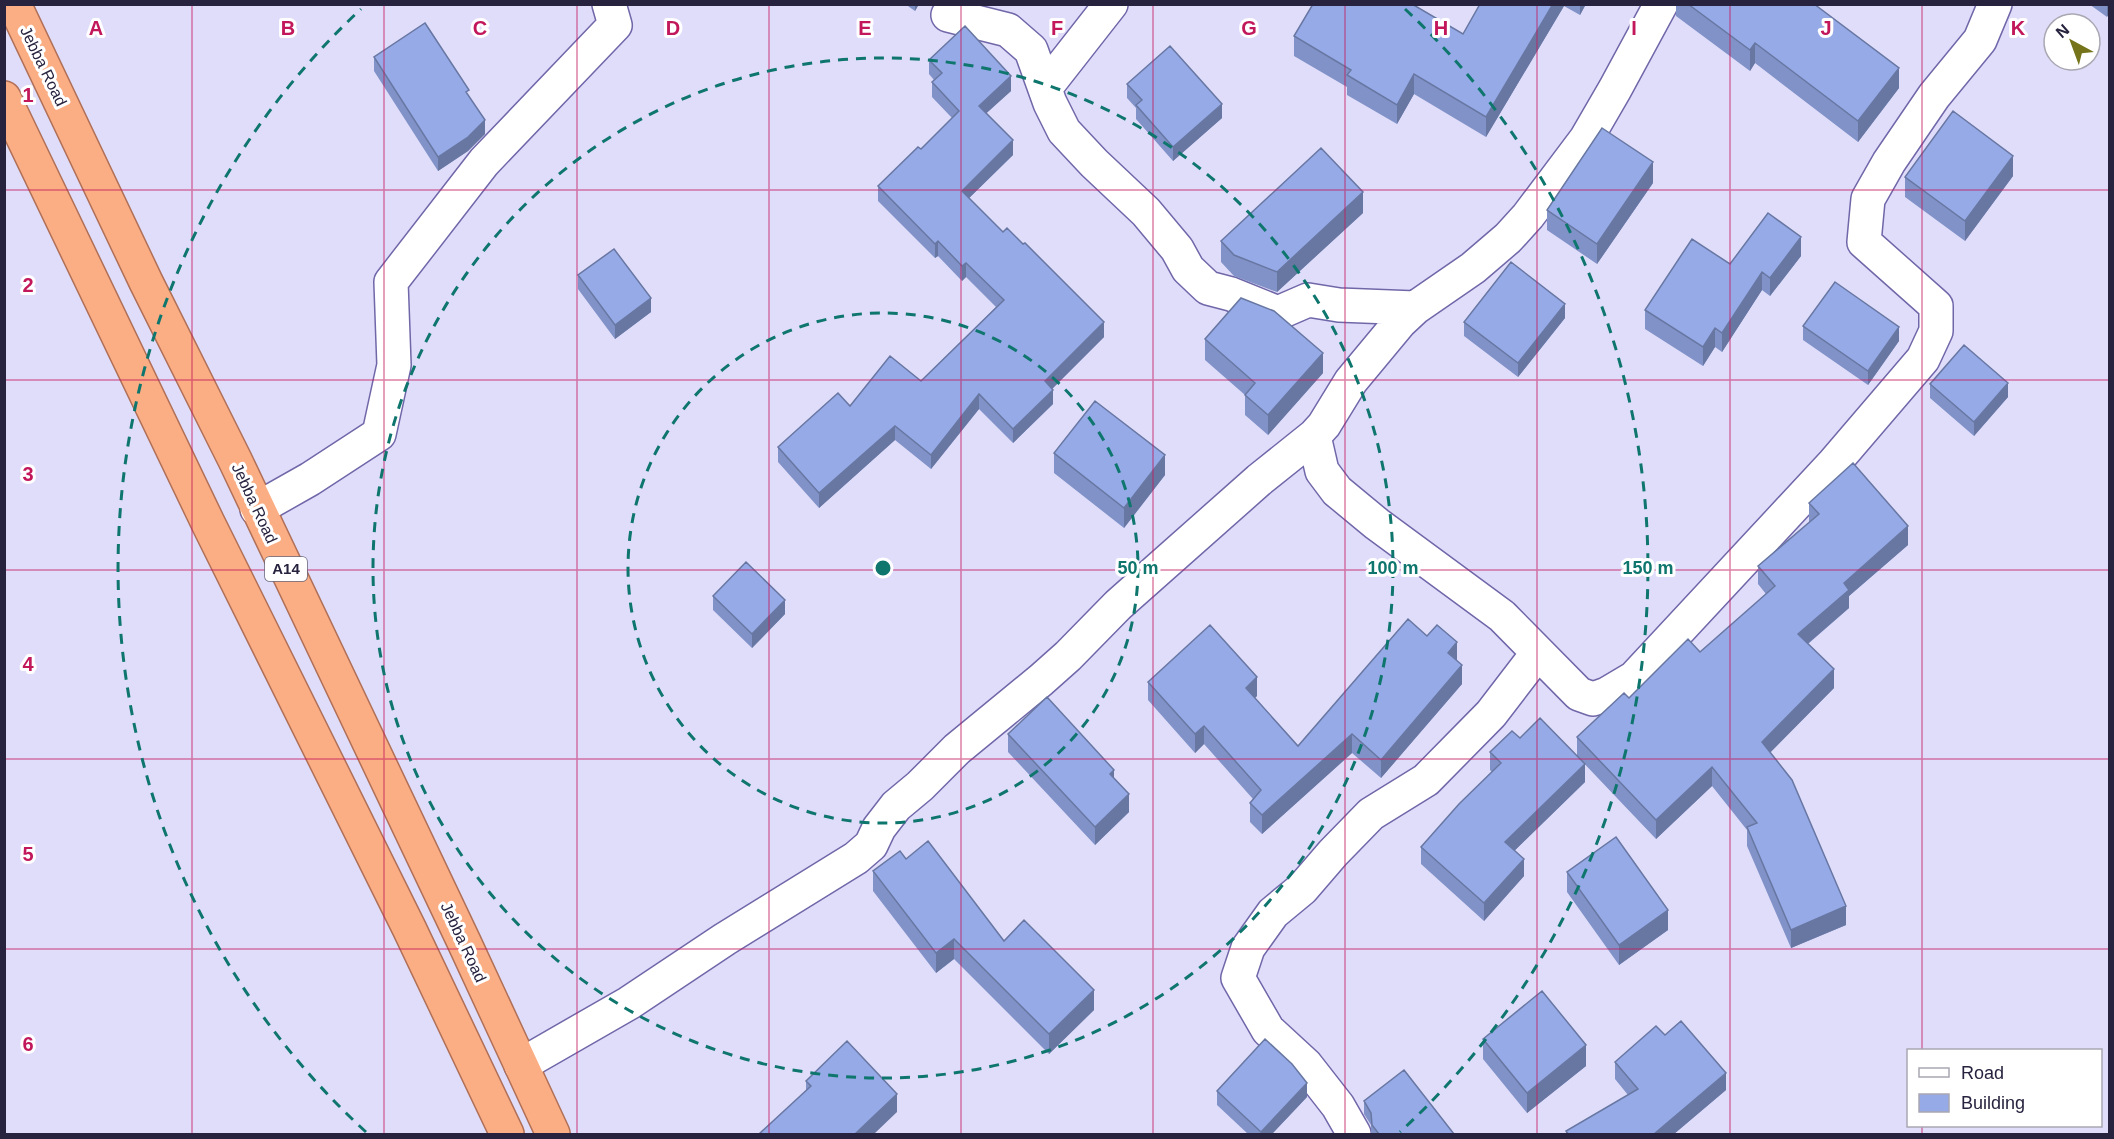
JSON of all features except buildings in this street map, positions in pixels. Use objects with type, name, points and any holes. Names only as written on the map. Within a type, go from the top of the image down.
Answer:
[{"type":"highway","name":"Jebba Road","points":[[14,4],[257,509],[553,1134]]},
{"type":"highway","points":[[4,98],[203,513],[409,928],[507,1134]]},
{"type":"street","points":[[257,509],[310,479],[379,434],[394,365],[391,282],[484,162],[615,25],[609,4]]},
{"type":"street","points":[[1046,87],[1111,4]]},
{"type":"street","points":[[521,1065],[629,1003],[725,939],[856,858],[871,845],[879,828],[896,806],[957,749],[1041,680],[1127,597],[1259,480],[1314,436],[1324,425],[1368,358],[1415,308],[1473,268],[1508,238],[1528,216],[1586,139],[1661,4]]},
{"type":"street","points":[[1314,436],[1322,471],[1337,491],[1377,524],[1502,616],[1579,694],[1593,699],[1607,694],[1634,678],[1834,463],[1923,359],[1936,331],[1936,306],[1864,242],[1868,199],[1889,162],[1934,96],[1980,40],[1995,4]]},
{"type":"street","points":[[948,15],[1008,30],[1030,50],[1046,87],[1050,103],[1064,131],[1146,212],[1177,249],[1188,269],[1208,288],[1232,294],[1278,313],[1308,300],[1339,305],[1415,308]]},
{"type":"street","points":[[1354,1134],[1338,1106],[1306,1065],[1268,1030],[1238,978],[1248,948],[1273,914],[1302,889],[1371,814],[1426,780],[1483,723],[1537,654]]}]
